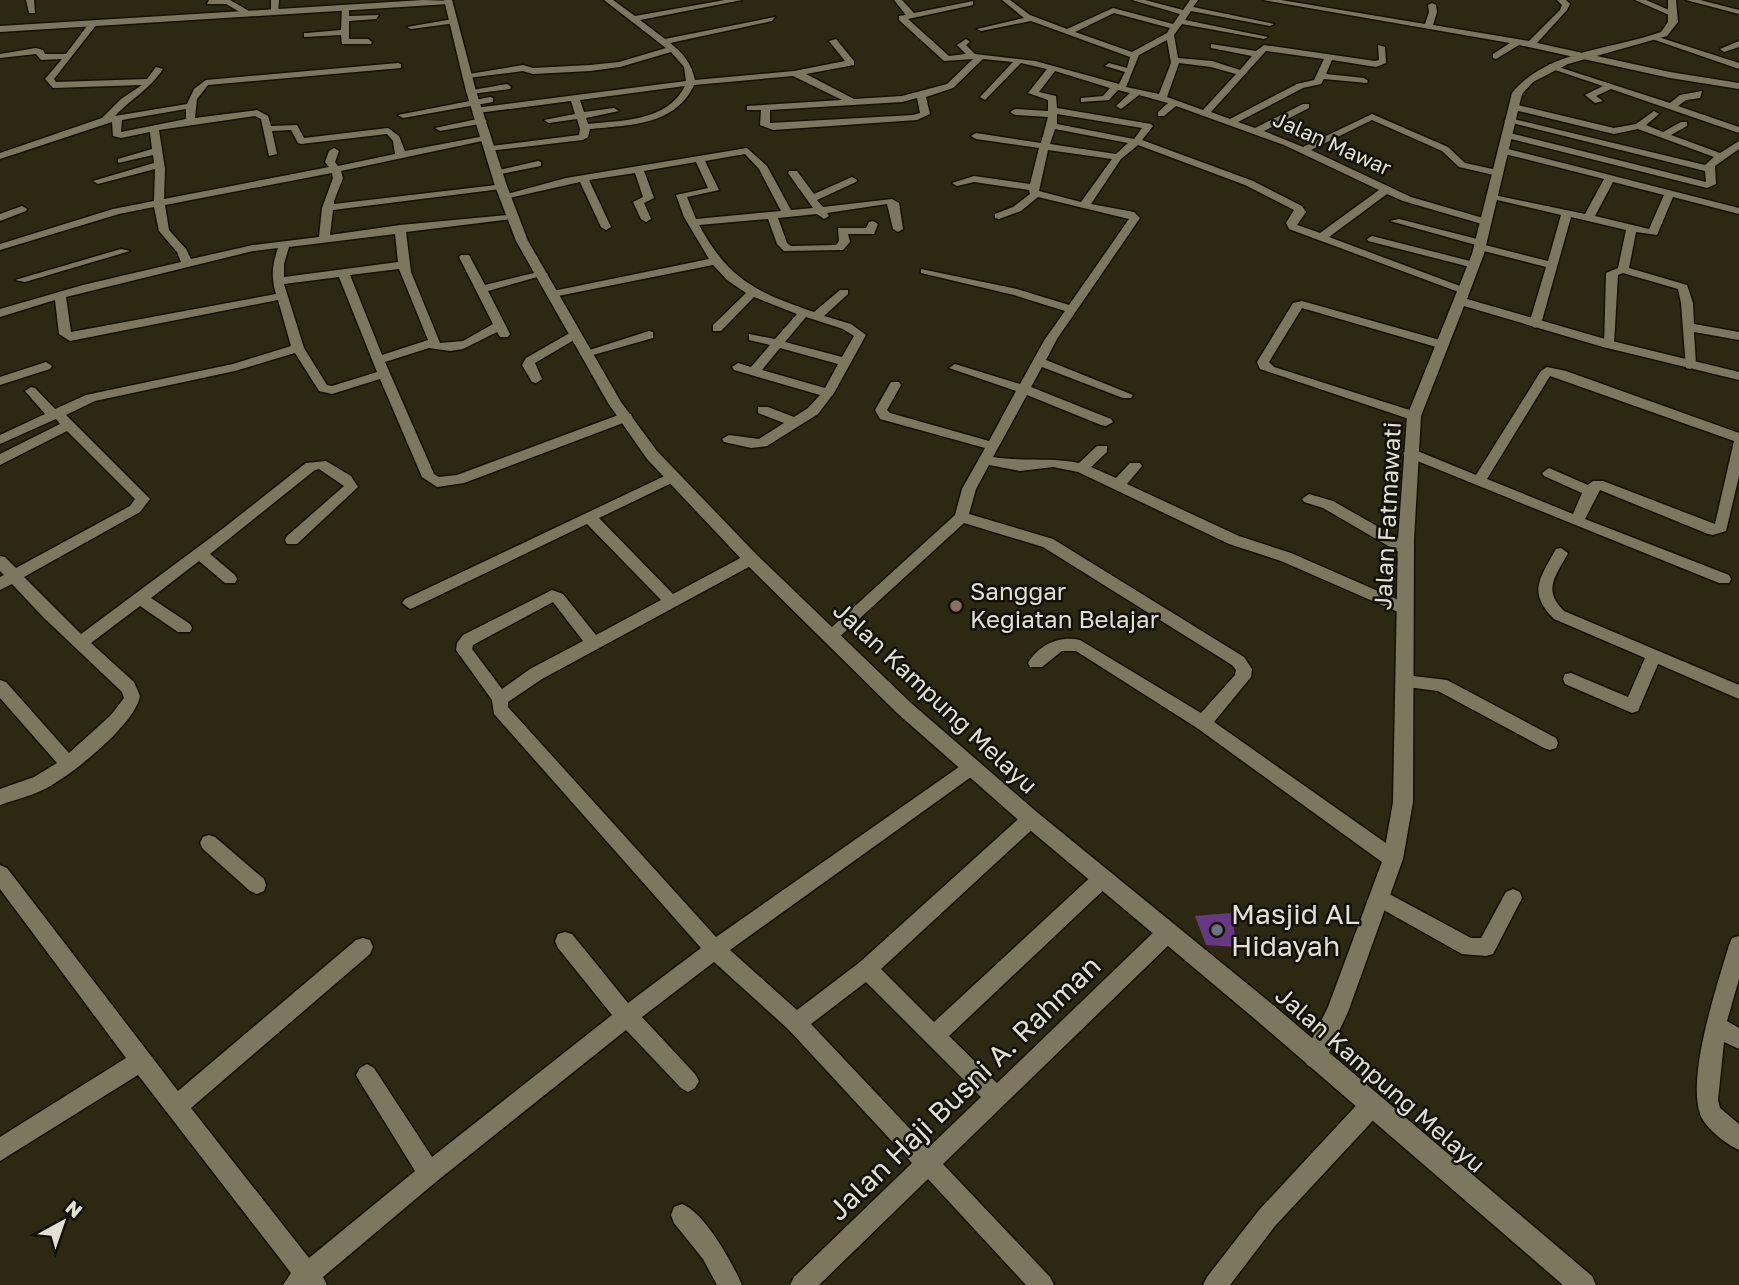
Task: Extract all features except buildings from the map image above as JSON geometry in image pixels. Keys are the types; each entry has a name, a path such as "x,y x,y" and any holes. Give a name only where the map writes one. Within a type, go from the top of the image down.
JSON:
{"street":[{"path":"30,0 32,11"},
{"path":"275,0 275,12"},
{"name":"Jalan Kampung Melayu","path":"449,0 483,126 522,241 586,353 652,455 751,559 904,708 1031,819 1583,1285"},
{"path":"0,30 456,0"},
{"path":"584,127 663,115 680,104 691,83 688,67 672,49 608,0"},
{"path":"634,19 737,0"},
{"path":"898,0 912,16"},
{"path":"931,0 940,10"},
{"path":"750,108 902,99 946,89 976,55 963,43 937,49 902,18 970,4 967,0"},
{"path":"1006,0 1021,15 1030,19 1134,56"},
{"path":"1136,0 1264,37"},
{"path":"1267,0 1315,5 1353,15 1517,42 1670,75 1739,86"},
{"path":"1351,0 1353,15"},
{"path":"1531,45 1541,30 1563,12 1566,4 1561,0"},
{"path":"1639,0 1672,6 1673,23 1669,30 1655,37"},
{"path":"1690,0 1739,12"},
{"path":"210,2 227,2 250,13"},
{"path":"1428,27 1433,12 1432,5"},
{"path":"345,8 346,43 368,42"},
{"path":"1068,32 1113,10 1184,13 1270,24"},
{"path":"1084,100 1106,98 1119,87 1130,71 1134,56 1184,13"},
{"path":"1162,98 1174,61 1184,13"},
{"path":"993,19 1021,15"},
{"path":"344,19 376,17"},
{"path":"664,42 772,19"},
{"path":"981,29 1030,19"},
{"path":"411,27 453,21"},
{"path":"93,24 49,79 53,85 150,82"},
{"path":"307,35 344,32"},
{"path":"1655,37 1739,66"},
{"name":"Jalan Fatmawati","path":"1315,1057 1337,1012 1392,859 1403,802 1405,609 1410,453 1414,416 1474,265 1508,128 1524,83 1532,76 1552,66 1655,37"},
{"path":"0,247 107,214 400,155 575,98 800,73 851,64 833,41"},
{"path":"1496,57 1517,42"},
{"path":"1724,49 1739,44"},
{"path":"1214,46 1257,54"},
{"path":"1205,113 1257,54 1266,48 1379,64 1383,61 1381,47"},
{"path":"483,126 523,68 533,71 577,66 590,68 620,64 672,49"},
{"name":"Jalan Mawar","path":"937,49 947,59 976,55 1018,61 1175,102 1304,150 1407,199 1486,222"},
{"path":"1,56 36,51 40,52 41,57 69,55"},
{"path":"1232,122 1300,86 1318,82 1329,57"},
{"path":"483,126 503,60"},
{"path":"985,97 1018,61"},
{"path":"1174,61 1212,64 1242,73"},
{"path":"191,121 190,106 199,88 211,81 398,66"},
{"path":"1109,66 1130,71"},
{"path":"1552,66 1739,130"},
{"path":"105,120 124,101 150,82 159,69"},
{"path":"999,216 1017,209 1035,191 1052,126 1053,98 1033,93 1052,69"},
{"path":"800,73 828,91 851,101"},
{"path":"1321,76 1364,81"},
{"path":"483,126 498,77"},
{"path":"1598,101 1590,95 1611,86"},
{"path":"1625,91 1635,86"},
{"path":"483,126 507,87"},
{"path":"327,208 483,126 538,92"},
{"path":"1121,106 1137,92"},
{"path":"1672,107 1682,97 1695,97 1699,93"},
{"path":"766,107 765,125 773,127 904,118 924,116 926,110 921,94"},
{"path":"403,115 579,138 584,136 584,127 575,98"},
{"path":"1161,114 1175,102"},
{"path":"0,156 105,120 190,106"},
{"path":"1257,131 1306,106"},
{"path":"549,120 614,111"},
{"path":"1014,112 1052,112 1146,124 1148,127 1136,142 1118,157 1084,206"},
{"path":"117,119 118,135 191,121 263,114 272,154"},
{"path":"1639,134 1654,114"},
{"path":"1304,150 1372,117 1445,149 1462,165 1498,173"},
{"path":"904,118 905,130"},
{"path":"1664,135 1684,124"},
{"path":"483,126 538,164"},
{"path":"483,126 583,178 742,151 750,153 763,168 786,214"},
{"path":"440,128 483,126 587,144"},
{"path":"1052,126 1136,142 1249,183 1296,206 1301,212 1291,226 1535,324 1739,376"},
{"path":"267,129 294,127 300,141 391,131 400,146 400,155"},
{"path":"154,128 159,165 159,203 164,231 187,262"},
{"path":"1508,128 1595,128 1614,131 1626,129 1639,134 1664,135 1719,156"},
{"path":"1508,128 1709,169"},
{"path":"1508,128 1548,162 1739,211"},
{"path":"1508,128 1707,185"},
{"path":"1639,134 1652,157"},
{"path":"976,136 1118,157"},
{"path":"1705,202 1707,185 1711,184 1709,169 1719,156 1739,144"},
{"path":"324,237 327,208 338,178 336,169 330,162 334,150"},
{"path":"121,161 157,151"},
{"path":"646,219 638,202 714,190 699,158"},
{"path":"1539,175 1548,162"},
{"path":"98,181 159,165"},
{"path":"638,169 694,222 717,261 734,281 860,335 828,393 813,411 756,444 729,439"},
{"path":"793,173 822,214"},
{"path":"583,178 606,227"},
{"path":"831,636 961,517 969,489 1039,362 1135,218 1130,214 1084,206 1035,191 974,179 957,183"},
{"path":"1589,217 1609,179"},
{"path":"811,198 828,193 852,180"},
{"path":"1321,238 1387,189"},
{"path":"1493,196 1656,232 1669,195"},
{"path":"694,222 772,214 822,214 891,201 894,203 898,229"},
{"path":"0,218 22,209"},
{"path":"1535,324 1567,212"},
{"path":"772,214 782,244 791,249 839,248 845,242 842,230 870,232 873,224"},
{"path":"0,313 87,287 187,262 285,243 513,216"},
{"path":"1395,222 1552,265"},
{"path":"400,228 404,265 435,342 433,345"},
{"path":"1623,270 1632,228"},
{"path":"1372,239 1474,265"},
{"path":"285,243 278,264 278,281 298,348 326,390 384,374"},
{"path":"21,280 125,251"},
{"path":"380,360 433,345 457,347 502,330 465,257"},
{"path":"553,294 717,261"},
{"path":"80,265 87,287"},
{"path":"278,281 404,265"},
{"path":"1608,344 1612,273 1623,270 1683,287 1687,303 1690,365"},
{"path":"925,271 1017,292 1073,310"},
{"path":"343,273 429,477 437,482 459,480 626,417"},
{"path":"482,289 542,274"},
{"path":"717,328 754,291"},
{"path":"754,371 777,344 810,315 844,292"},
{"path":"60,295 65,334 70,337 283,296"},
{"path":"1414,416 1270,370 1263,362 1297,305 1302,304 1443,345"},
{"path":"1688,327 1739,336"},
{"path":"536,379 528,365 530,361 575,334"},
{"path":"586,353 649,335"},
{"path":"753,337 845,362"},
{"path":"0,440 55,414 110,393 235,367 298,348"},
{"path":"1039,362 1127,395"},
{"path":"0,380 46,366"},
{"path":"738,367 828,393"},
{"path":"955,368 1024,389 1106,422"},
{"path":"1480,480 1547,371 1562,374 1739,438"},
{"path":"895,385 881,410 885,416 992,446"},
{"path":"7,580 135,509 143,499 31,391"},
{"path":"763,410 796,423"},
{"path":"4,460 69,425"},
{"path":"1577,521 1590,491 1594,486 1602,485 1704,527 1718,529 1723,520 1739,444"},
{"path":"1082,468 1102,449"},
{"path":"1410,453 1724,579"},
{"path":"985,460 1020,466 1053,462 1082,468 1234,540 1286,557 1405,609"},
{"path":"81,642 311,466 321,464 346,478 351,487 292,540"},
{"path":"1118,485 1135,466"},
{"path":"1549,473 1590,491"},
{"path":"410,603 673,477"},
{"path":"1309,499 1328,504 1407,550"},
{"path":"589,517 672,602"},
{"path":"961,517 1048,543 1238,661 1244,669 1243,677 1203,723"},
{"path":"199,552 230,579"},
{"path":"1561,553 1543,588 1543,596 1548,606 1570,620 1739,692"},
{"path":"500,699 536,674 751,559"},
{"path":"0,561 7,580 81,642 128,687 132,695 131,703 68,764 46,781 0,797"},
{"path":"594,644 558,598 552,596 481,632 465,643 464,650 500,699 500,709 715,950 796,1023 1042,1285"},
{"path":"139,598 184,628"},
{"path":"1036,663 1053,646 1080,646 1203,723 1392,859"},
{"path":"1571,679 1632,706 1654,655"},
{"path":"1405,681 1441,685 1550,743"},
{"path":"0,688 68,764"},
{"path":"0,874 306,1282 429,1173 628,1015 972,767"},
{"path":"796,1023 867,969 1031,819"},
{"path":"209,844 257,885"},
{"path":"934,1036 1102,878"},
{"path":"1380,898 1469,947 1486,947 1513,898"},
{"name":"Jalan Haji Busni A. Rahman","path":"802,1285 1167,933"},
{"path":"565,941 607,995 688,1082"},
{"path":"1739,945 1715,1026 1708,1107 1716,1120 1739,1139"},
{"path":"176,1106 363,947"},
{"path":"867,969 997,1098"},
{"path":"1715,1026 1739,1039"},
{"path":"0,1150 141,1061"},
{"path":"367,1075 429,1173"},
{"path":"1215,1285 1273,1211 1372,1105"},
{"path":"682,1215 712,1251 730,1285"}],"place":[{"name":"Sanggar Kegiatan Belajar","path":"956,606"},
{"name":"Masjid AL Hidayah","path":"1217,930"}]}
